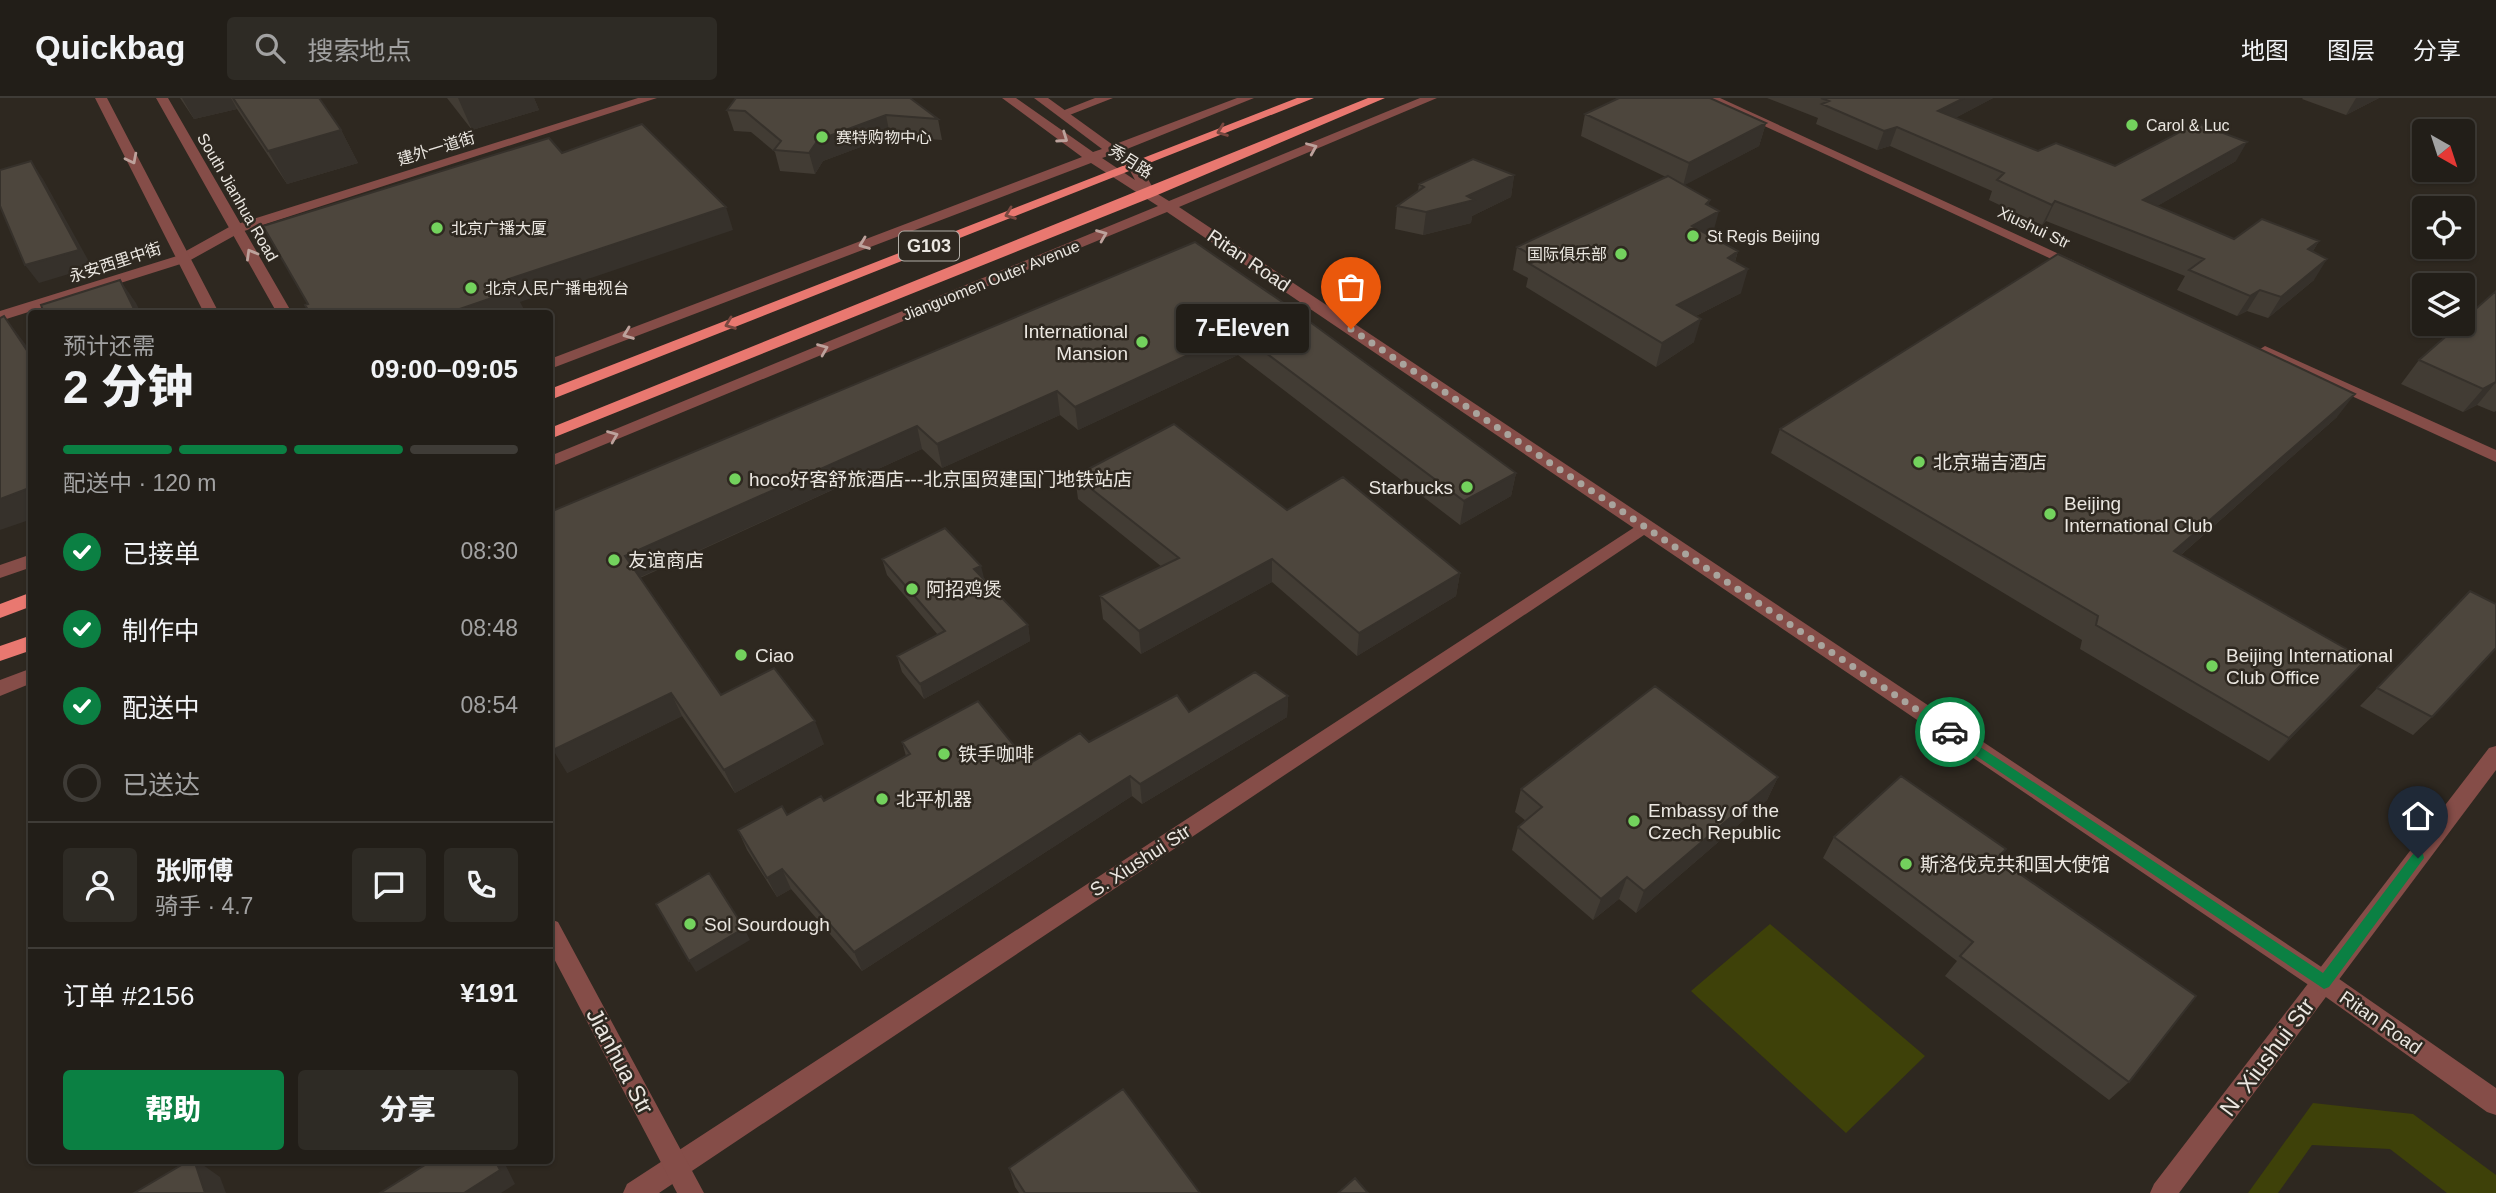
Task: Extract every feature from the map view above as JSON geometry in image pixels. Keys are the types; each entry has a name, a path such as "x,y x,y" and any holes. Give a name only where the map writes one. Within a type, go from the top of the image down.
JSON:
{"highway":[{"name":"G103","path":"553,394 1308,98"},
{"name":"Jianguomen Outer Avenue","path":"553,433 1380,98"},
{"path":"0,611 28,600"},
{"path":"0,654 28,644"}],"street":[{"path":"101,98 210,310"},
{"name":"South Jianhua Road","path":"162,98 283,310"},
{"name":"秀月路","path":"1008,98 1114,173 1150,193"},
{"name":"秀月路","path":"1040,98 1133,165 1150,193"},
{"path":"1063,113 1107,98"},
{"path":"553,363 1248,98"},
{"name":"Jianguomen Outer Avenue","path":"553,460 1431,98"},
{"name":"Xiushui Str","path":"1710,98 2090,272"},
{"name":"建外一道街","path":"236,229 647,99"},
{"name":"Ritan Road","path":"1150,193 2324,982 2496,1103"},
{"name":"永安西里中街","path":"0,316 182,259 236,229"},
{"path":"2255,347 2496,457"},
{"name":"S. Xiushui Str","path":"636,1193 1644,527"},
{"path":"0,572 28,562"},
{"path":"0,688 28,677"},
{"name":"N. Xiushui Str","path":"2163,1193 2496,754"},
{"name":"Jianhua Str","path":"553,935 691,1193"}],"shaded area":[{"path":"1770,924 1925,1056 1846,1133 1691,991"},
{"path":"2313,1103 2413,1114 2496,1175 2496,1193 2447,1193 2390,1149 2312,1145 2278,1193 2248,1193"}],"building":[{"path":"233,98 319,98 341,130 268,151"},
{"path":"736,98 910,98 938,119 886,115 818,140 809,153 774,150 781,141 745,111 727,110"},
{"path":"1619,98 1710,98 1766,123 1689,163 1585,114"},
{"path":"1821,98 1964,98 1938,111 2038,151 2056,143 2115,166 2197,123 2247,142 2143,200 2234,239 2262,219 2319,241 2308,249 2327,259 2281,297 2260,290 2250,296 2189,270 2204,259 2055,201 2052,205 1997,180 2004,173 1897,127 1884,131 1822,104 1829,101"},
{"path":"642,124 726,207 509,279 515,290 457,310 308,310 305,305 308,304 263,226 549,138 562,153"},
{"path":"1473,159 1514,175 1467,196 1474,200 1426,212 1397,206 1424,187 1419,184"},
{"path":"31,161 79,250 25,265 0,206 0,170"},
{"path":"1668,176 1710,200 1706,204 1719,211 1692,226 1738,251 1728,258 1748,269 1677,305 1701,319 1662,343 1530,264 1539,259 1517,247"},
{"path":"1195,242 1291,308 1516,473 1464,501 1238,332 1075,407 1057,391 937,444 917,426 625,556 721,695 774,668 815,721 724,770 671,693 553,750 553,511"},
{"name":"Beijing International Club","path":"2058,254 2355,394 2174,551 2366,660 2289,738 2096,625 2098,616 1780,429"},
{"path":"120,280 135,310 43,310 41,305"},
{"path":"2496,291 2496,382 2483,389 2419,360 2446,336 2475,336 2475,310"},
{"path":"4,316 28,352 28,488 0,499 0,318"},
{"path":"1174,424 1287,510 1343,477 1460,573 1359,633 1272,559 1139,631 1100,596 1179,558 1075,476"},
{"path":"945,528 981,566 974,569 1028,625 920,684 897,656 945,631 882,559"},
{"path":"2470,591 2496,604 2496,648 2432,717 2377,688"},
{"path":"1255,672 1288,696 1140,784 1130,776 854,952 782,869 767,878 738,830 782,806 787,815 821,796 824,801 910,754 902,742 978,701 1029,764 1080,733 1089,742 1177,695 1189,712"},
{"name":"Embassy of the Czech Republic","path":"1655,686 1778,777 1644,891 1627,877 1601,899 1518,827 1542,807 1521,789"},
{"path":"1901,776 2006,849 1997,858 2196,996 2129,1082 1960,956 1973,942 1834,837"},
{"path":"709,873 744,928 689,961 656,904"},
{"path":"1123,1089 1200,1193 1025,1193 1009,1168"},
{"path":"183,1164 195,1164 205,1193 134,1193"},
{"path":"427,1164 497,1164 500,1170 464,1193 380,1193"},
{"path":"1355,1178 1368,1193 1338,1193"}],"way so far":[{"path":"1351,329 1950,732"}],"place":[{"name":"Carol & Luc","path":"2132,125"},
{"name":"赛特购物中心","path":"822,137"},
{"name":"北京广播大厦","path":"437,228"},
{"name":"St Regis Beijing","path":"1693,236"},
{"name":"国际俱乐部","path":"1621,254"},
{"name":"北京人民广播电视台","path":"471,288"},
{"name":"7-Eleven","path":"1351,329"},
{"name":"International Mansion","path":"1142,342"},
{"name":"北京瑞吉酒店","path":"1919,462"},
{"name":"hoco好客舒旅酒店---北京国贸建国门地铁站店","path":"735,479"},
{"name":"Starbucks","path":"1467,487"},
{"name":"Beijing International Club","path":"2050,514"},
{"name":"友谊商店","path":"614,560"},
{"name":"阿招鸡煲","path":"912,589"},
{"name":"Ciao","path":"741,655"},
{"name":"Beijing International Club Office","path":"2212,666"},
{"name":"铁手咖啡","path":"944,754"},
{"name":"北平机器","path":"882,799"},
{"name":"Embassy of the Czech Republic","path":"1634,821"},
{"name":"斯洛伐克共和国大使馆","path":"1906,864"},
{"name":"Sol Sourdough","path":"690,924"}],"route":[{"path":"1950,732 2324,982 2418,858"}]}
